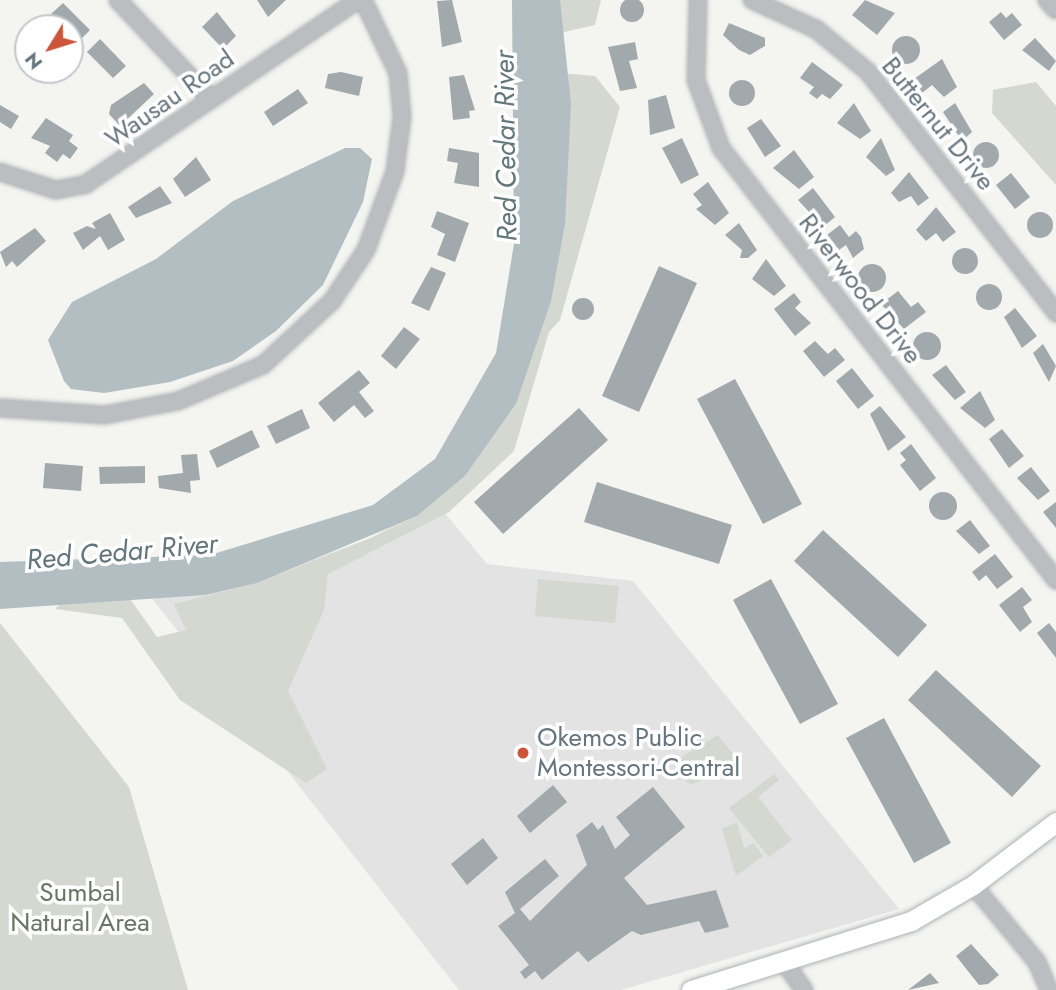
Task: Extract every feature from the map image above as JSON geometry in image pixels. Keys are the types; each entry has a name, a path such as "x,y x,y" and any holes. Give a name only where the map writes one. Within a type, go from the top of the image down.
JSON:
{"main road":[{"path":"691,990 786,965 894,929 973,885 1056,822"}],"street":[{"path":"118,0 211,99"},
{"path":"0,408 105,415 178,401 263,365 332,301 366,250 395,171 402,117 398,73 360,0"},
{"name":"Wausau Road","path":"3,179 56,190 86,184 360,0"},
{"name":"Riverwood Drive","path":"698,0 696,80 721,148 1056,580"},
{"name":"Butternut Drive","path":"752,0 816,29 868,72 1056,313"},
{"path":"1047,0 1056,10"},
{"path":"973,885 1037,962 1049,990"},
{"path":"786,965 804,990"}],"shaded area":[{"path":"512,0 560,0 571,104 565,224 551,301 516,404 465,476 417,516 257,583 205,595 0,609 0,562 210,555 373,505 435,459 496,353 514,244"},
{"path":"345,148 360,148 372,159 363,202 323,285 276,331 233,361 170,382 104,393 71,389 64,381 48,340 72,302 156,259 233,201"},
{"name":"Okemos Public Montessori-Central","path":"435,501 487,564 633,581 899,909 621,990 459,990 151,597 205,595 317,558 371,538"}],"green space":[{"path":"559,0 601,0 595,25 560,33"},
{"path":"560,73 595,76 620,107 560,320 549,332 514,451 449,512 328,574 324,610 288,691 327,769 306,783 180,700 122,618 55,609 62,602 130,599 157,637 186,630 174,604 257,583 371,538 417,516 465,476 516,404"},
{"path":"1036,82 1056,106 1056,185 992,113 993,90"},
{"path":"538,579 619,586 615,623 535,616"},
{"name":"Sumbal Natural Area","path":"0,623 129,787 188,990 0,990"},
{"path":"718,735 741,764 724,776 711,761 703,767 704,778 692,785 683,779 678,759"},
{"path":"774,774 779,780 758,797 792,840 769,857 729,808"},
{"path":"737,822 744,848 754,843 763,856 736,876 722,829"}],"building":[{"path":"632,-2 640,2 644,10 640,18 632,22 624,18 620,10 624,2"},
{"path":"257,0 286,0 268,17"},
{"path":"452,0 462,42 442,47 437,1"},
{"path":"865,0 895,13 877,35 852,15"},
{"path":"63,3 74,14 51,14"},
{"path":"217,12 236,36 223,49 202,27"},
{"path":"1001,12 1006,18 1012,13 1022,25 1004,40 989,22"},
{"path":"729,23 765,38 765,46 750,55 739,50 723,35"},
{"path":"84,24 90,30 84,36"},
{"path":"906,36 916,40 920,50 916,60 906,64 896,60 892,50 896,40"},
{"path":"1035,38 1056,61 1049,71 1022,50"},
{"path":"100,39 126,66 113,78 87,52"},
{"path":"635,42 638,59 629,61 637,88 620,91 608,47"},
{"path":"942,59 957,87 944,97 932,85 922,93 914,79"},
{"path":"812,62 843,85 830,99 822,94 817,99 809,93 814,87 800,78"},
{"path":"341,72 363,77 359,96 325,88 328,74"},
{"path":"464,75 475,110 469,111 470,118 453,120 449,77"},
{"path":"742,80 751,84 755,93 751,102 742,106 733,102 729,93 733,84"},
{"path":"144,83 154,94 120,126 109,114 111,105"},
{"path":"298,89 308,103 273,126 264,112"},
{"path":"666,95 675,128 650,135 648,100"},
{"path":"854,103 871,131 860,139 837,123"},
{"path":"955,103 972,132 962,141 943,112"},
{"path":"0,105 19,116 11,129 0,122"},
{"path":"46,118 73,135 69,141 78,148 70,159 63,154 57,162 45,153 50,146 31,138"},
{"path":"761,119 781,146 765,157 747,128"},
{"path":"682,138 699,175 681,184 662,148"},
{"path":"881,138 895,170 886,176 866,157"},
{"path":"986,142 995,146 999,155 995,164 986,168 977,164 973,155 977,146"},
{"path":"449,148 479,153 479,187 454,183 458,163 447,161"},
{"path":"794,150 814,177 799,189 773,168"},
{"path":"196,157 211,180 185,197 173,179"},
{"path":"909,172 929,198 918,206 911,196 899,202 891,193"},
{"path":"1011,173 1030,197 1015,209 996,185"},
{"path":"708,182 729,213 715,225 696,209 702,205 693,194"},
{"path":"160,186 172,203 136,218 128,207"},
{"path":"813,188 835,217 823,227 798,200"},
{"path":"936,207 956,232 943,242 936,233 926,241 916,230"},
{"path":"437,211 469,223 455,262 437,255 445,234 431,227"},
{"path":"1040,212 1049,216 1053,225 1049,234 1040,238 1031,234 1027,225 1031,216"},
{"path":"110,213 125,240 108,250 100,236 83,250 73,233 87,226 96,229 92,223"},
{"path":"739,223 757,250 748,258 740,258 742,250 725,235"},
{"path":"840,225 849,237 856,231 861,237 864,249 853,258 846,245 839,250 827,235"},
{"path":"35,228 46,241 17,267 12,261 6,267 0,252"},
{"path":"965,248 974,252 978,261 974,270 965,274 956,270 952,261 956,252"},
{"path":"766,259 786,286 774,296 752,279"},
{"path":"872,264 882,268 886,278 882,288 872,292 862,288 858,278 862,268"},
{"path":"659,266 697,283 639,412 602,396"},
{"path":"431,267 446,273 429,311 411,303"},
{"path":"989,284 998,288 1002,297 998,306 989,310 980,306 976,297 980,288"},
{"path":"898,291 911,307 918,302 926,312 904,329 881,304"},
{"path":"794,293 801,302 795,308 811,323 795,336 774,309"},
{"path":"583,298 591,301 594,309 591,317 583,320 575,317 572,309 575,301"},
{"path":"1015,308 1037,336 1022,348 1004,317"},
{"path":"404,327 420,339 396,369 381,356"},
{"path":"927,332 937,336 941,346 937,356 927,360 917,356 913,346 917,336"},
{"path":"815,341 828,354 835,348 845,360 824,377 803,351"},
{"path":"1043,344 1056,366 1049,382 1033,353"},
{"path":"946,365 966,392 955,400 932,375"},
{"path":"852,368 874,396 858,409 836,381"},
{"path":"359,370 370,383 359,392 374,411 365,418 354,405 334,422 318,403"},
{"path":"735,379 802,504 763,524 697,399"},
{"path":"980,391 995,420 985,428 960,408"},
{"path":"880,406 906,437 888,451 870,414"},
{"path":"579,408 608,440 503,534 474,502"},
{"path":"302,409 310,428 276,444 267,426"},
{"path":"1002,429 1024,456 1009,468 989,439"},
{"path":"252,430 260,447 217,468 209,451"},
{"path":"911,444 936,478 920,491 900,465 906,460 900,453"},
{"path":"197,454 200,480 190,481 191,493 159,488 158,476 183,473 181,455"},
{"path":"45,463 83,466 81,491 43,488"},
{"path":"145,466 145,483 100,484 99,467"},
{"path":"1031,467 1050,491 1038,500 1017,478"},
{"path":"597,482 732,525 719,564 584,522"},
{"path":"943,492 953,496 957,506 953,516 943,520 933,516 929,506 933,496"},
{"path":"1056,502 1056,528 1043,512"},
{"path":"970,520 990,546 979,554 956,531"},
{"path":"823,530 927,625 898,657 794,561"},
{"path":"995,554 1013,577 997,589 986,575 979,581 972,572"},
{"path":"771,579 838,704 800,724 733,600"},
{"path":"1022,587 1032,600 1023,607 1032,622 1020,632 999,605"},
{"path":"1049,623 1056,632 1056,658 1037,633"},
{"path":"936,670 1041,766 1012,797 908,700"},
{"path":"884,718 951,843 914,863 846,738"},
{"path":"553,785 567,802 530,833 517,816"},
{"path":"653,787 685,827 624,878 647,905 716,890 729,927 705,933 699,921 641,935 632,931 588,962 578,951 542,980 535,971 525,979 520,972 529,965 498,926 515,913 505,892 545,859 559,876 520,909 530,921 587,865 576,835 592,822 598,830 603,825 615,849 630,835 616,817"},
{"path":"483,838 498,858 467,885 451,864"},
{"path":"971,944 999,975 988,984 979,985 956,956"},
{"path":"930,973 939,983 908,990"}],"place":[{"name":"Okemos Public Montessori-Central","path":"523,753"}],"water label":[{"name":"Red Cedar River","path":"506,146"},
{"name":"Red Cedar River","path":"122,552"}]}
